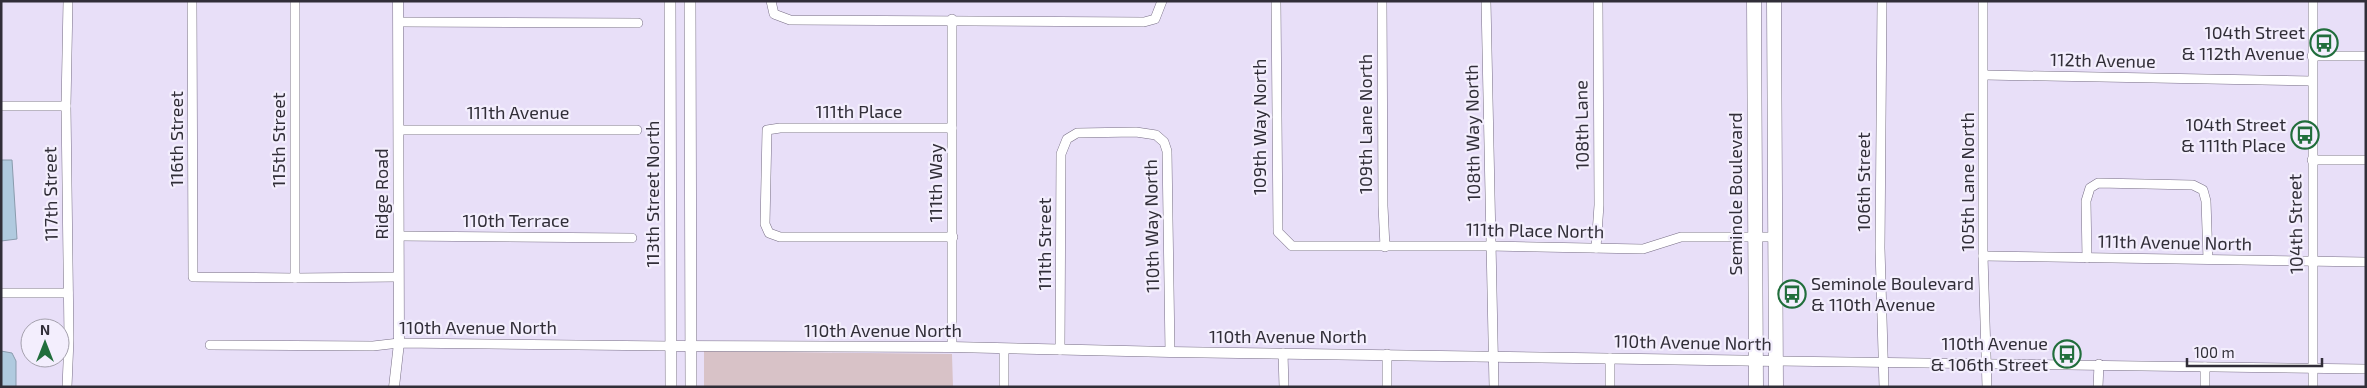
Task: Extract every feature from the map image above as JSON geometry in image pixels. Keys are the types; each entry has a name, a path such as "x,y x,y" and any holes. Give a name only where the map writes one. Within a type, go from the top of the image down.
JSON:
{"main road":[{"name":"113th Street North","path":"670,1 672,387"},
{"path":"690,1 691,387"},
{"name":"Seminole Boulevard","path":"1754,1 1756,387"},
{"path":"1774,1 1776,387"}],"street":[{"name":"117th Street","path":"67,387 66,106 68,1"},
{"name":"116th Street","path":"192,1 194,277 295,278"},
{"name":"115th Street","path":"295,1 295,278"},
{"name":"Ridge Road","path":"394,387 399,343 398,1"},
{"path":"771,1 774,14 790,20 1144,22 1155,19 1162,1"},
{"name":"109th Way North","path":"1276,1 1278,232 1292,246"},
{"name":"109th Lane North","path":"1382,1 1385,247"},
{"name":"108th Way North","path":"1486,1 1494,387"},
{"name":"108th Lane","path":"1596,248 1599,205 1598,1"},
{"name":"106th Street","path":"1882,1 1880,248 1884,387"},
{"name":"105th Lane North","path":"1983,1 1985,75 1983,256 1987,387"},
{"name":"104th Street","path":"2313,1 2313,387"},
{"name":"111th Way","path":"952,20 952,347"},
{"path":"399,22 638,23"},
{"path":"2312,56 2366,56"},
{"name":"112th Avenue","path":"1985,75 2312,81"},
{"path":"1,106 66,106"},
{"name":"111th Place","path":"952,128 780,128 766,130 765,224 769,233 780,237 953,237"},
{"name":"111th Avenue","path":"399,130 637,130"},
{"name":"110th Way North","path":"1067,139 1077,133 1136,132 1156,135 1164,142 1167,151 1170,352"},
{"name":"111th Street","path":"1060,350 1061,154 1067,139"},
{"path":"2312,160 2366,160"},
{"path":"2087,258 2086,201 2090,188 2098,183 2193,185 2203,190 2206,201 2208,259"},
{"name":"110th Terrace","path":"399,236 632,238"},
{"name":"111th Place North","path":"1292,246 1490,246 1643,249 1681,237 1775,237"},
{"name":"111th Avenue North","path":"1983,256 2366,262"},
{"path":"295,278 398,276"},
{"path":"1,293 68,293"},
{"name":"110th Avenue North","path":"210,346 373,346 399,343 952,347 1170,352 1493,355 1775,361 1986,362 2366,369"},
{"path":"1004,349 1004,387"},
{"path":"1283,353 1284,387"},
{"path":"1386,354 1387,387"},
{"path":"1610,358 1610,387"},
{"path":"2098,387 2099,364"},
{"path":"2205,367 2205,387"}],"shaded area":[{"path":"704,351 952,354 953,387 704,387"}],"water":[{"path":"1,160 12,160 17,239 1,241"},
{"path":"1,351 12,353 16,361 16,387 1,387"}],"place":[{"name":"104th Street & 112th Avenue","path":"2324,43"},
{"name":"104th Street & 111th Place","path":"2305,135"},
{"name":"Seminole Boulevard & 110th Avenue","path":"1792,294"},
{"name":"110th Avenue & 106th Street","path":"2067,354"}]}
